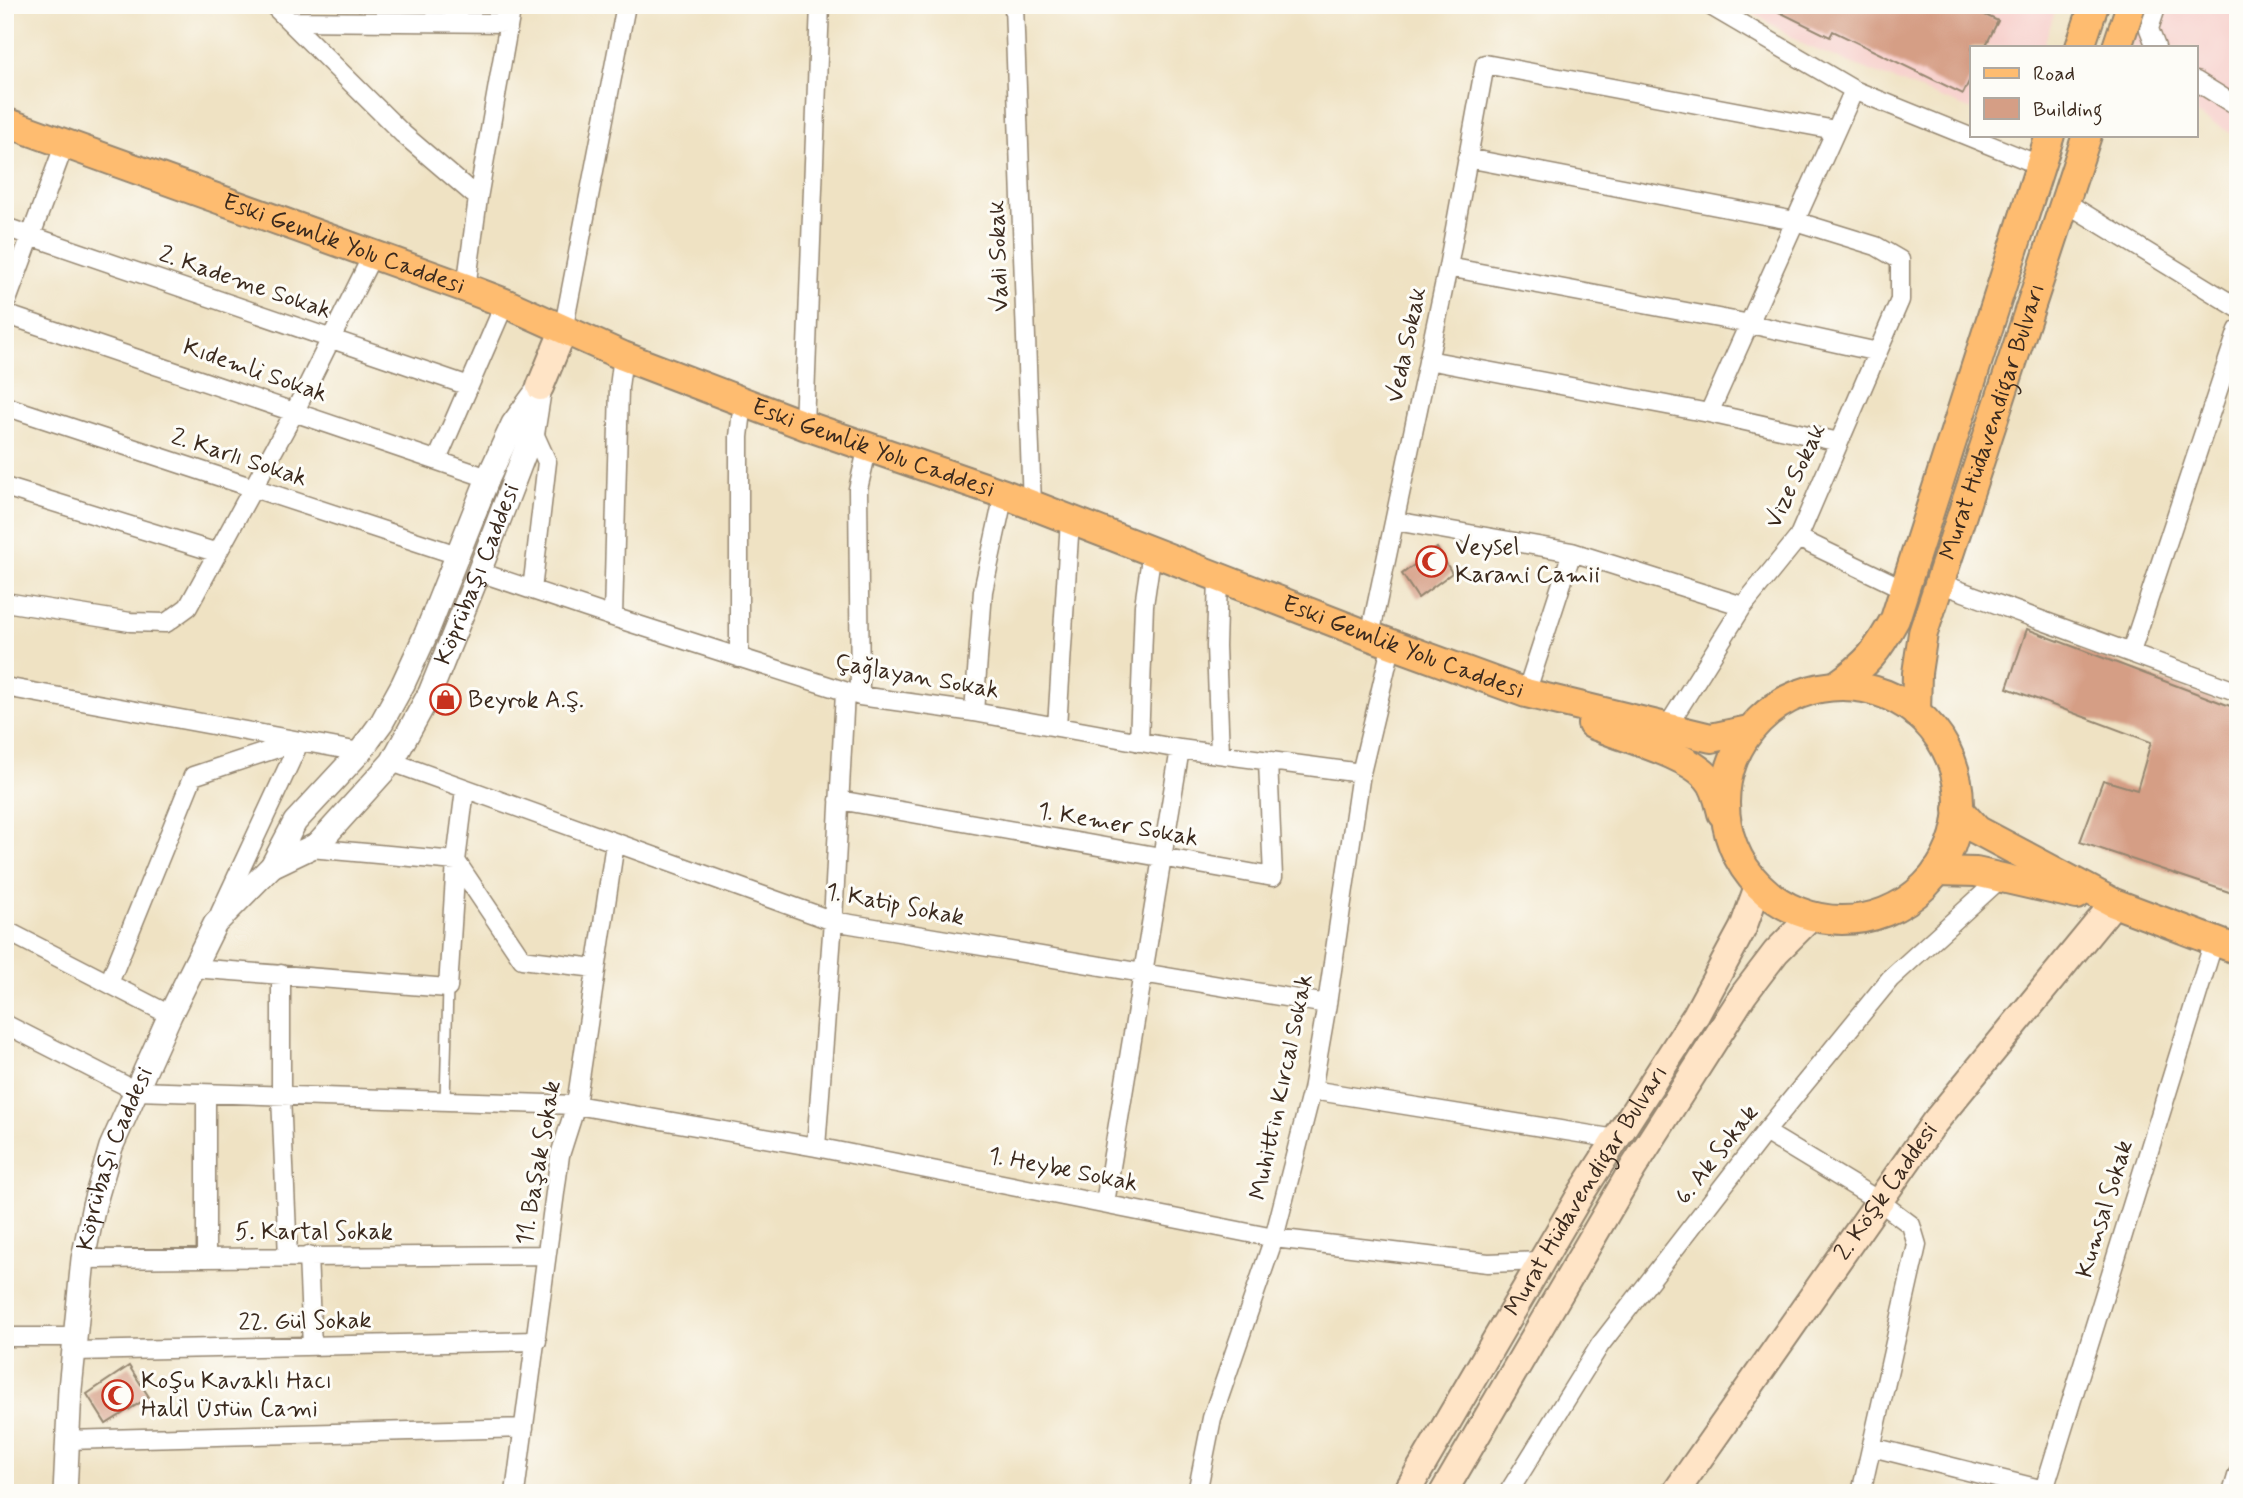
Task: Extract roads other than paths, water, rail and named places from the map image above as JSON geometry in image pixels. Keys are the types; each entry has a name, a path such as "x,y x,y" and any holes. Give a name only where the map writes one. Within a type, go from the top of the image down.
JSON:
{"main road":[{"path":"2080,46 2094,5"},
{"path":"2117,46 2131,5"},
{"name":"Eski Gemlik Yolu Caddesi","path":"5,122 466,288 623,356 743,402 1004,494 1526,693 1712,738 1749,730"},
{"name":"Murat Hüdavendigar Bulvarı","path":"1837,685 1864,666 1895,619 2050,136"},
{"name":"Murat Hüdavendigar Bulvarı","path":"1916,713 1917,673 1923,633 2087,136"},
{"name":"Köprübaşı Caddesi","path":"540,387 563,331"},
{"path":"1526,693 1683,761 1707,777 1716,790 1727,826 1738,858 1758,886 1787,907 1821,919 1857,920 1892,910 1922,890 1944,861 1957,827 1959,790 1949,755 1930,725 1902,702 1871,689 1837,685 1804,691 1774,707 1749,730 1733,760 1727,781 1727,826"},
{"path":"1958,809 1977,830 2114,903"},
{"path":"1937,871 1963,871 2002,877 2114,903 2226,945"},
{"name":"Murat Hüdavendigar Bulvarı","path":"1406,1493 1542,1261 1696,1014 1743,929 1758,886"},
{"name":"2. Köşk Caddesi","path":"1675,1493 1934,1123 2114,903"},
{"name":"Murat Hüdavendigar Bulvarı","path":"1443,1493 1633,1168 1744,994 1776,952 1812,916"}],"street":[{"path":"273,5 403,134 478,198"},
{"path":"563,331 626,5"},
{"path":"804,425 820,5"},
{"name":"Vadi Sokak","path":"1014,5 1032,505"},
{"path":"1709,5 1854,90 2039,165"},
{"path":"2156,46 2149,29 2157,5"},
{"path":"289,21 511,14 478,198 466,288"},
{"name":"Veda Sokak","path":"1381,639 1395,521 1448,267 1485,64 1835,130"},
{"path":"2198,82 2238,107"},
{"path":"1709,413 1854,90"},
{"path":"5,306 65,144"},
{"path":"1467,158 1795,221"},
{"path":"2065,202 2238,308"},
{"name":"Vize Sokak","path":"1667,727 1743,607 1798,538 1900,300 1900,260 1876,246 1795,221"},
{"name":"2. Kademe Sokak","path":"5,228 469,386"},
{"path":"5,602 130,622 166,623 188,607 295,411 373,254"},
{"path":"1448,267 1750,324 1878,352"},
{"path":"437,460 505,303"},
{"name":"Kıdemli Sokak","path":"5,314 488,478"},
{"path":"2131,652 2238,330"},
{"path":"613,617 619,387 623,356"},
{"path":"1429,360 1709,413 1839,442"},
{"name":"Köprübaşı Caddesi","path":"272,866 318,844 392,762 430,693 479,572 523,427 540,387"},
{"path":"739,658 739,437 743,402"},
{"name":"2. Karlı Sokak","path":"5,406 457,555"},
{"path":"523,427 547,461 531,590"},
{"name":"Köprübaşı Caddesi","path":"65,1493 83,1259 94,1205 111,1147 215,924 272,866 295,822 360,752 382,722 426,634 488,478 523,427"},
{"path":"816,1147 839,800 853,694 858,489 868,446"},
{"path":"5,487 218,552"},
{"path":"974,712 983,591 1004,494"},
{"path":"1057,727 1070,520"},
{"path":"1395,521 1572,552 1743,607"},
{"path":"1798,538 1904,589"},
{"path":"1139,742 1144,605 1152,551"},
{"path":"1526,693 1572,552"},
{"name":"Çağlayan Sokak","path":"479,572 853,694 974,712 1180,749 1361,773"},
{"path":"1218,577 1216,646 1220,754"},
{"path":"1939,583 2238,692"},
{"name":"Muhittin Kırcal Sokak","path":"1197,1493 1212,1418 1274,1238 1312,1090 1381,639"},
{"path":"5,687 360,752"},
{"path":"215,924 300,741"},
{"path":"109,983 193,776 300,741"},
{"path":"1105,1203 1180,749"},
{"name":"1. Kemer Sokak","path":"839,800 1273,877 1268,761"},
{"name":"1. Katip Sokak","path":"392,762 833,921 1327,1004"},
{"path":"193,968 448,988 456,861 465,789"},
{"name":"11. Başak Sokak","path":"516,1493 560,1155 576,1105 615,842"},
{"path":"310,848 456,861"},
{"path":"456,861 522,959 595,968"},
{"name":"6. Ak Sokak","path":"1508,1493 1600,1345 1765,1132 1890,979 2002,877"},
{"path":"5,930 170,1016"},
{"name":"Kumsal Sokak","path":"2043,1491 2226,945"},
{"path":"281,974 281,1096 288,1257"},
{"path":"5,1024 136,1091"},
{"path":"1312,1090 1616,1139"},
{"name":"1. Heybe Sokak","path":"136,1091 576,1105 816,1147 1274,1238 1488,1263 1542,1261"},
{"path":"206,1094 206,1258"},
{"path":"1765,1132 1879,1201 1911,1225 1917,1245 1861,1493"},
{"name":"5. Kartal Sokak","path":"83,1259 546,1255"},
{"path":"308,1256 312,1346"},
{"name":"22. Gül Sokak","path":"5,1337 75,1344 312,1346 537,1341"},
{"path":"67,1440 524,1428"},
{"path":"1872,1447 2043,1491"},
{"path":"2232,1493 2238,1473"}],"lane":[{"path":"445,1101 448,988"}],"place":[{"name":"Veysel Karani Camii","path":"1432,561"},
{"name":"Beyrok A.Ş.","path":"445,700"},
{"name":"Koşu Kavaklı Hacı Halil Üstün Cami","path":"118,1395"}]}
